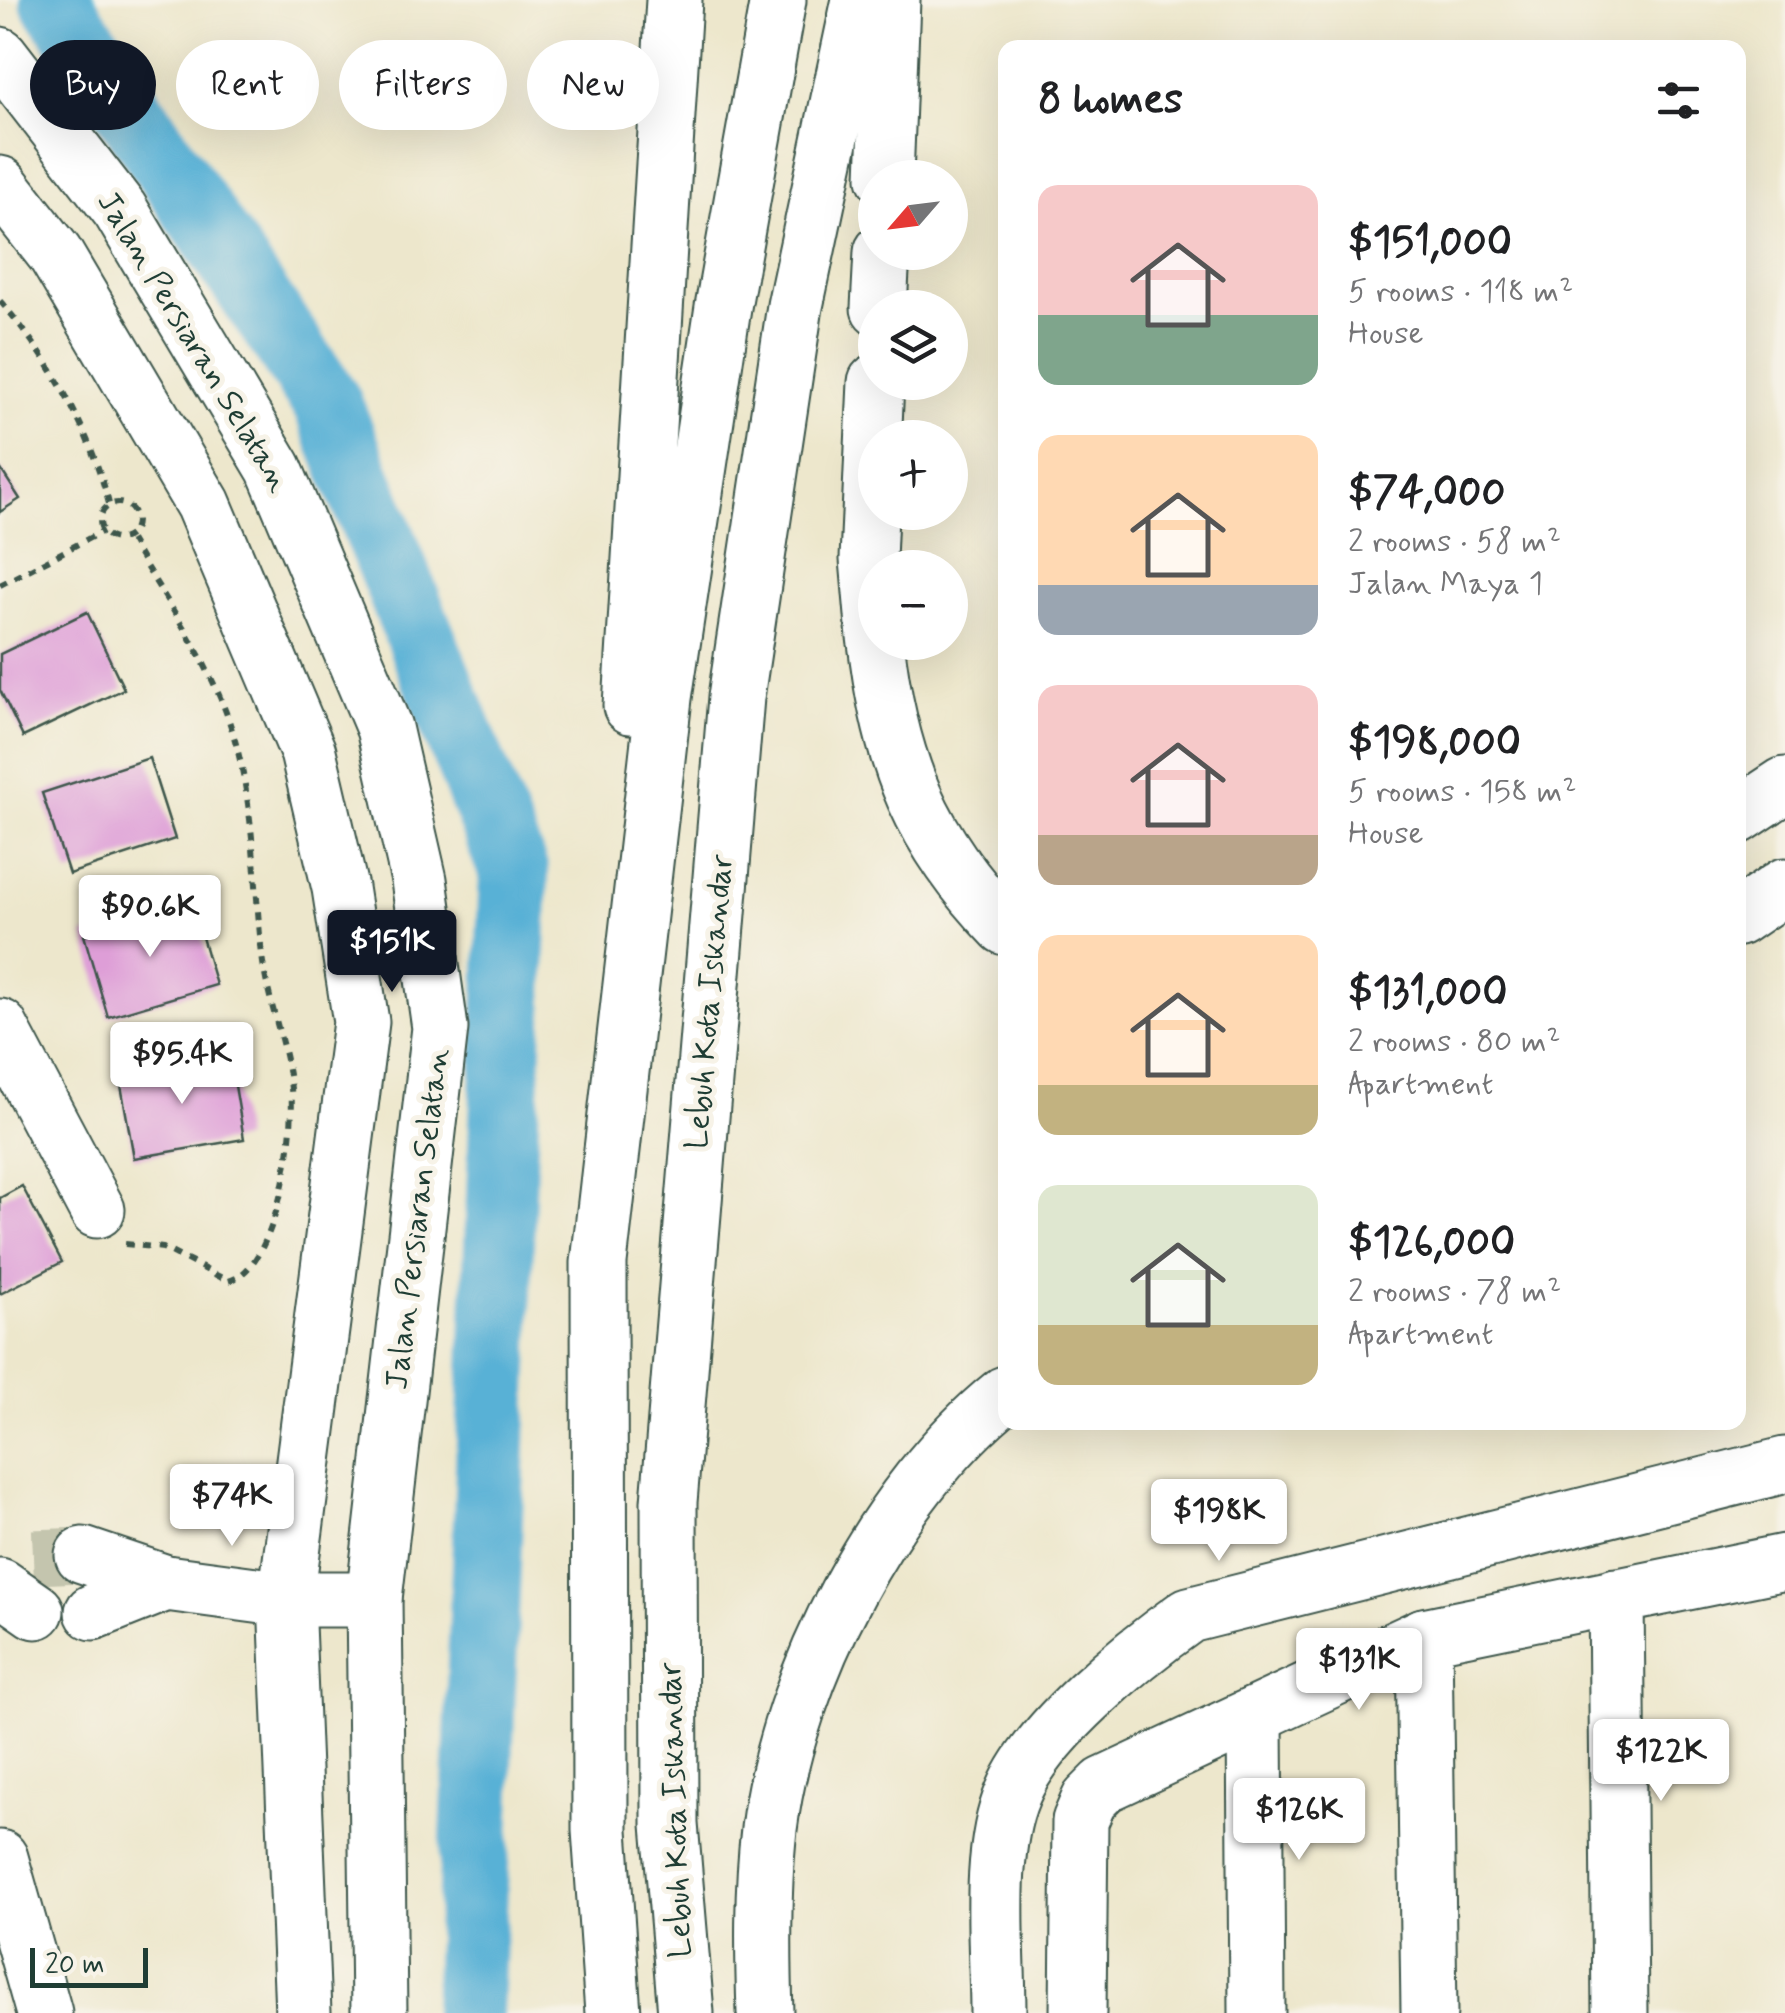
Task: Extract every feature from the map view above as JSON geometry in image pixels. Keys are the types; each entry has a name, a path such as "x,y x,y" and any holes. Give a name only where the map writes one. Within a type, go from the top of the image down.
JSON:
{"main road":[{"path":"613,2013 600,1830 599,1263 674,0"},
{"path":"599,1263 664,698 723,307 778,0"},
{"name":"Lebuh Kota Iskandar","path":"686,2013 670,1824 669,1502 736,697 795,306 860,0"},
{"path":"886,160 892,0"},
{"name":"Jalan Persiaran Selatan","path":"0,56 120,210 274,468 384,728 419,880 440,1028 374,1599 379,2013"},
{"path":"0,184 55,254 203,504 308,752 340,888 361,1022 286,1600 303,2013"},
{"path":"868,550 875,400"},
{"path":"877,660 884,714 902,776 928,829 966,887 998,920"},
{"path":"1746,811 1785,785"},
{"path":"1746,913 1785,886"},
{"path":"1746,933 1785,910"},
{"path":"0,1028 96,1210"},
{"path":"765,2013 769,1828 800,1697 851,1586 909,1498 980,1414 998,1400"},
{"path":"998,2013 999,1849 1012,1794 1037,1749 1151,1642 1189,1615 1785,1465"},
{"path":"1078,2013 1080,1820 1089,1800 1104,1785 1424,1636 1785,1562"},
{"path":"30,1578 166,1583 286,1600 374,1599"},
{"path":"93,1612 166,1583"},
{"path":"1616,1596 1620,2013"},
{"path":"1424,1636 1429,2013"},
{"path":"1255,1714 1258,2013"},
{"path":"0,1858 44,2013"}],"path":[{"path":"0,300 20,323 74,413 110,504"},
{"path":"110,504 128,506 134,514 134,530 128,536 110,537 103,531 102,512 110,504"},
{"path":"0,585 103,531"},
{"path":"96,1210 120,1243 163,1248 228,1281 238,1279 258,1253 275,1216 292,1122 291,1088 262,958 255,836 238,754 216,690 128,536"}],"building":[{"path":"0,468 20,499 0,512"},
{"path":"87,612 124,689 23,737 0,690 0,654"},
{"path":"149,758 175,839 69,874 42,793"},
{"path":"192,903 216,985 108,1017 84,935"},
{"path":"230,1056 244,1139 134,1158 119,1074"},
{"path":"22,1186 62,1262 0,1294 0,1198"}],"waterway":[{"path":"55,0 327,403 514,872 468,2013"}],"tunnel":[{"path":"33,1557 83,1555"}]}
